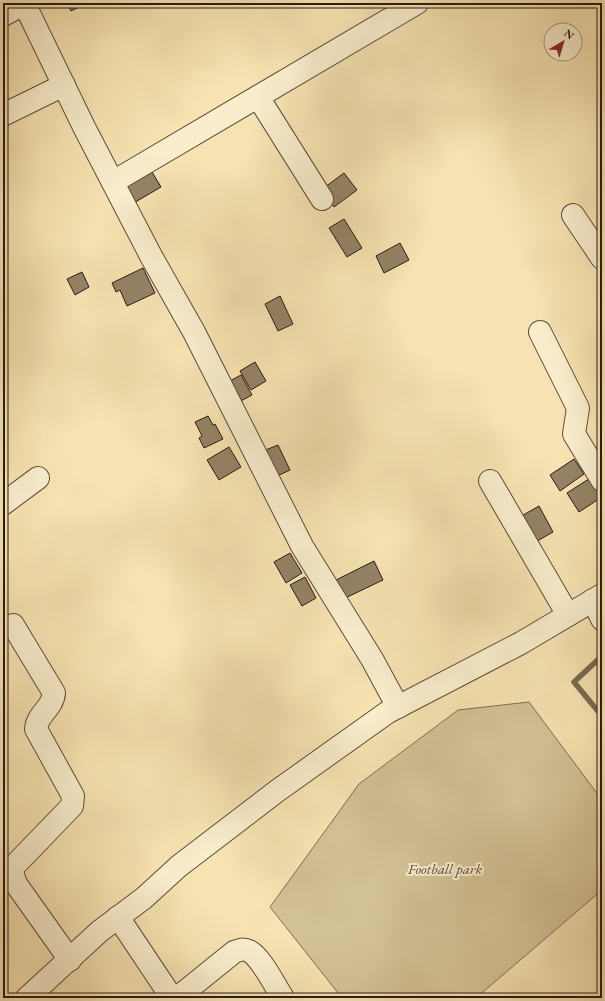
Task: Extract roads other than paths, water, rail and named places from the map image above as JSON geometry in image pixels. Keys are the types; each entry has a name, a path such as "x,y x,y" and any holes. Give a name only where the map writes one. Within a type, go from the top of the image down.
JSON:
{"street":[{"path":"113,182 417,3"},
{"path":"3,15 24,4 113,182 151,256 194,332 302,546 372,659 398,707"},
{"path":"3,115 64,85"},
{"path":"258,97 322,200"},
{"path":"573,215 602,258"},
{"path":"540,332 578,408 574,434 602,480"},
{"path":"3,504 38,478"},
{"path":"490,481 568,615"},
{"path":"27,998 100,931 144,898 179,866 277,791 388,712 520,643 568,615 599,605"},
{"path":"13,625 54,694 52,703 40,716 36,730 73,796 74,801 72,806 14,866 8,870 16,884 70,960"},
{"path":"118,918 172,998"},
{"path":"177,998 234,952 241,949 249,951 256,957 283,998"}],"waterway":[{"path":"602,656 574,682 602,716"}],"park label":[{"name":"Football park","path":"445,869"}]}
